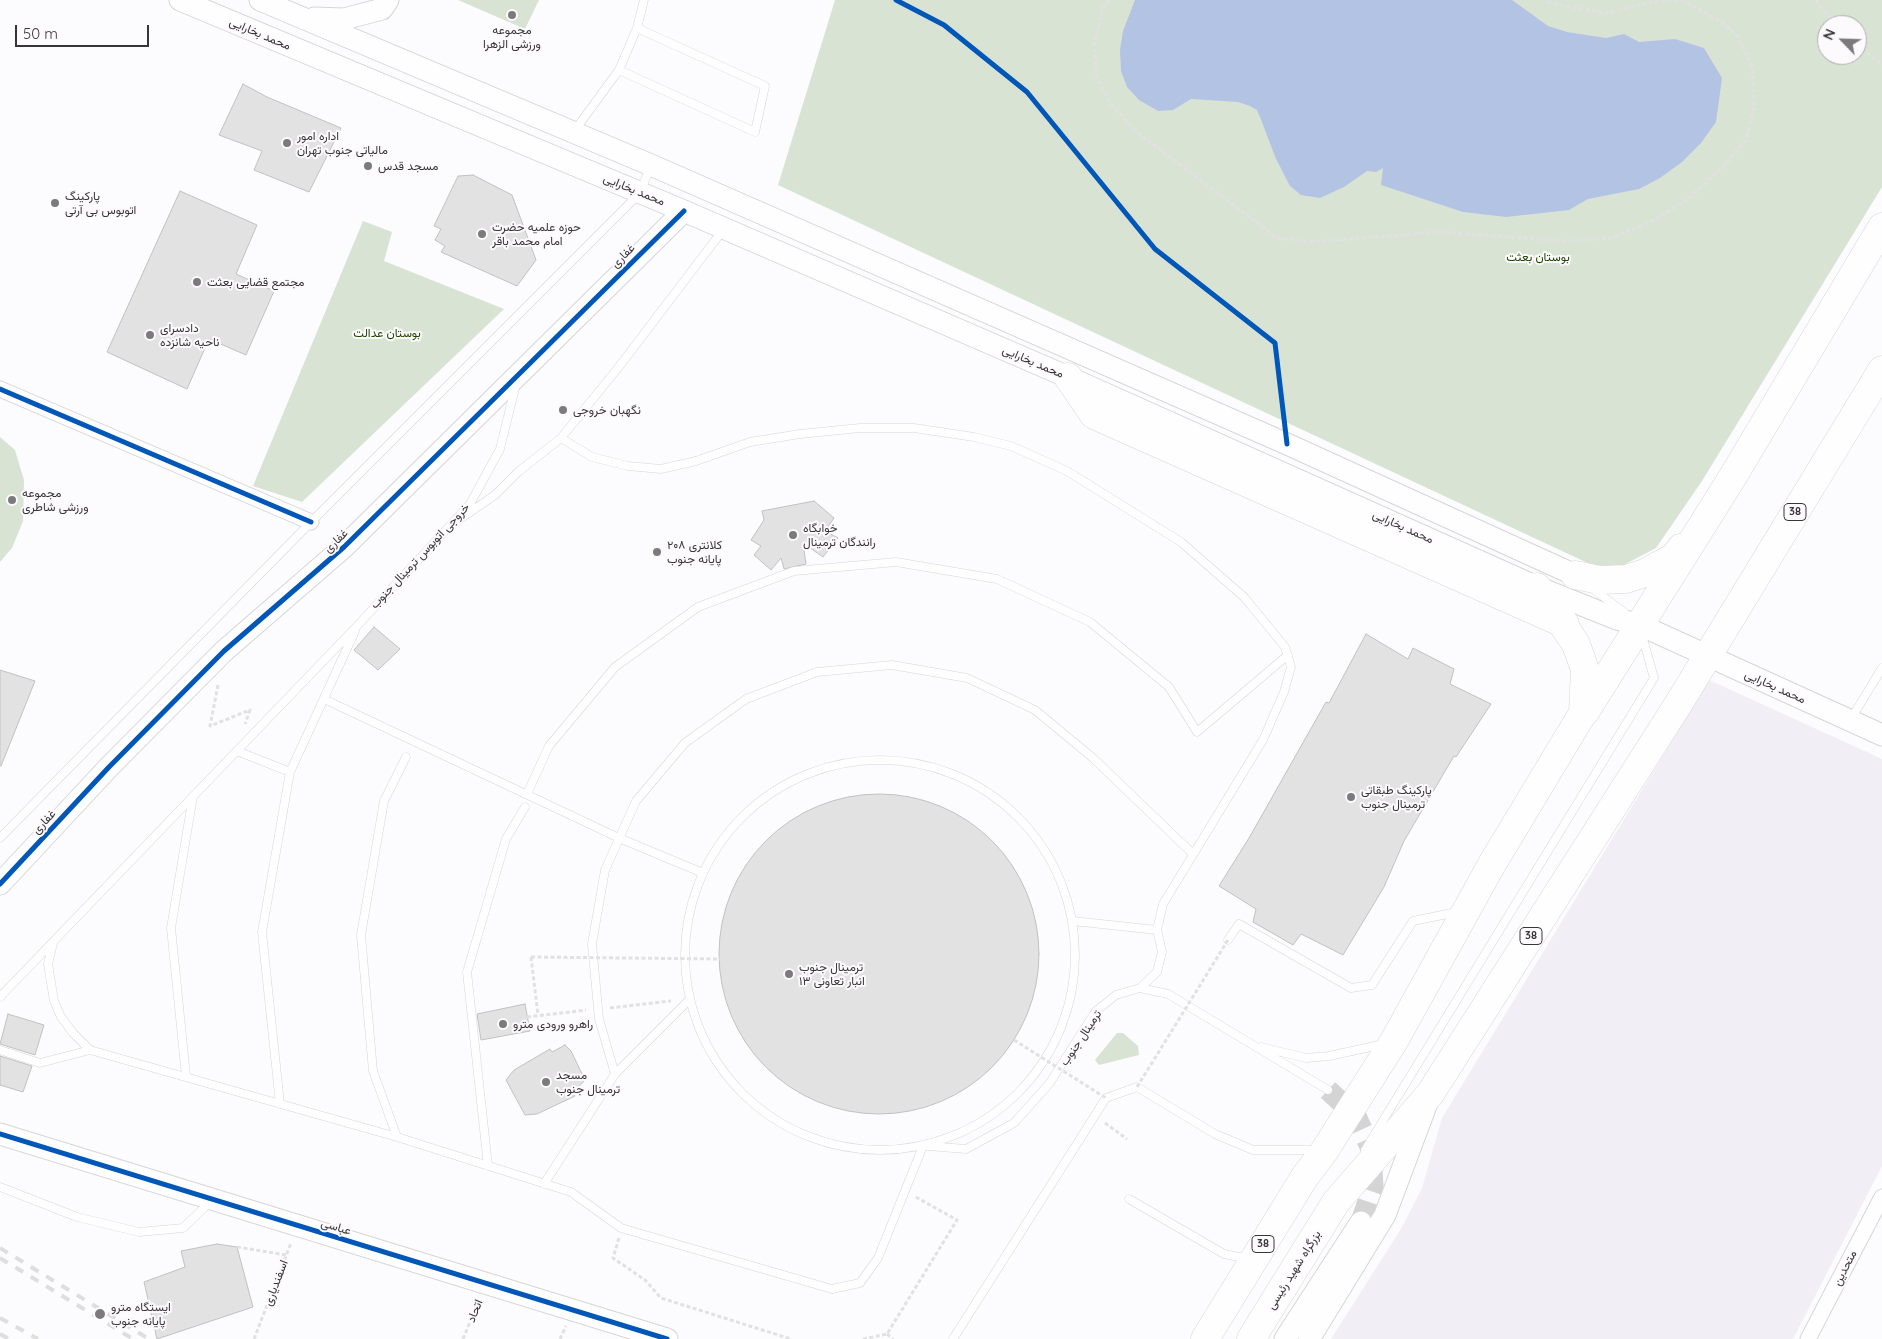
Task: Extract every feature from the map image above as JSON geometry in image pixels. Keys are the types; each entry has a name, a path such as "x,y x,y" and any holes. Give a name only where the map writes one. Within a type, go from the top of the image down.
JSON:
{"highway":[{"name":"38","path":"1205,1339 1304,1178 1325,1150 1394,1041 1492,864 1732,478 1882,227"},
{"name":"38","path":"1430,1094 1679,704 1707,655 1882,370"},
{"path":"1068,378 1094,415 1565,624"},
{"path":"1575,575 1600,580 1626,579 1645,573 1674,557 1732,478"},
{"path":"1537,790 1583,713 1585,670 1576,644 1565,624 1538,586"},
{"name":"بزرگراه شهید رئیسی","path":"1250,1339 1336,1202 1430,1094"}],"main road":[{"name":"محمد بخارایی","path":"180,0 724,228 1538,586 1617,619 1640,625 1882,735"},
{"path":"260,0 660,169 1287,444 1575,575"},
{"path":"304,18 344,19 382,9 388,0"},
{"path":"660,169 684,211"},
{"name":"غفاری","path":"0,884 109,767 224,651 344,547 684,211"},
{"path":"1309,1339 1385,1216 1430,1094"},
{"name":"عباسی","path":"0,1134 667,1339"},
{"path":"1285,1339 1361,1222"}],"street":[{"path":"0,389 311,522"},
{"name":"متحدین","path":"1808,1339 1882,1197"}],"lane":[{"path":"574,132 619,70 637,28 644,0"},
{"path":"619,70 754,132 765,86 637,28"},
{"name":"غفاری","path":"0,838 311,522 640,193 660,169"},
{"path":"448,528 495,495 518,472 561,438 618,368 724,228"},
{"name":"خروجی اتوبوس ترمینال جنوب","path":"0,997 358,625 470,504 500,449 519,373"},
{"path":"561,438 592,458 628,466 661,469 696,461 750,442 860,428 914,428 974,437 1011,446 1068,470 1181,542 1244,597 1274,632 1288,654 1291,667 1284,692 1263,740 1163,904 1157,930 1162,952 1158,972 1140,988"},
{"path":"527,794 549,746 615,666 698,607 794,572 896,562 997,579 1090,622 1169,687 1197,732 1288,654"},
{"path":"1362,1155 1654,678 1640,625 1575,575"},
{"path":"280,1104 262,932 290,772 358,625"},
{"path":"615,1074 599,1019 592,944 605,870 636,801 685,743 746,699 817,672 892,666 967,678 1035,710 1093,758 1193,854"},
{"path":"1850,720 1882,668"},
{"path":"324,699 619,838 703,873"},
{"path":"237,751 290,772"},
{"path":"397,1137 373,1071 361,935 384,801 406,757"},
{"path":"856,760 906,760 954,773 997,797 1032,831 1059,874 1073,921 1075,970 1065,1019 1043,1063 1010,1101 970,1129 923,1146 872,1151 822,1142 776,1121 736,1088 707,1047 690,999 685,956 689,914 703,873 729,831 765,797 809,773 856,760"},
{"path":"186,1076 171,928 194,796"},
{"path":"488,1166 467,972 506,839 525,808"},
{"path":"1228,940 1239,924 1351,988 1372,985 1413,922 1460,912 1479,890"},
{"path":"1073,921 1157,930"},
{"path":"53,942 48,964 54,1001 61,1017 73,1033 90,1050"},
{"name":"ترمینال جنوب","path":"923,1146 966,1149 1014,1122 1049,1084 1096,1011 1116,995 1140,988 1168,994 1328,1090"},
{"path":"544,1184 615,1074 690,999"},
{"path":"1253,1045 1306,1058 1329,1056 1394,1041"},
{"path":"0,1050 40,1063 90,1050 186,1076 397,1137 571,1192 621,1228 832,1289 860,1283 878,1258 923,1146"},
{"path":"952,1339 1106,1098 1137,1087 1215,1134 1252,1150 1325,1150"},
{"path":"1250,1339 1357,1163"},
{"path":"0,1187 77,1217 139,1232 183,1228 212,1200"},
{"path":"1129,1199 1224,1254 1254,1259"}],"path":[{"path":"896,0 944,25 1026,92 1155,249 1275,343 1287,444"},
{"path":"1109,0 1102,10 1094,46 1097,78 1112,105 1138,134 1276,238 1311,242 1438,232 1565,241 1613,238 1652,221 1688,199 1723,167 1746,140 1754,108 1753,68 1738,37 1722,22 1684,2 1662,0 1604,14 1552,4 1545,0"},
{"path":"1817,0 1830,15"},
{"path":"1867,54 1882,65"},
{"path":"224,651 210,726 250,710 237,751"},
{"path":"1137,1087 1228,940"},
{"path":"538,1015 531,957 720,959"},
{"path":"1014,1040 1106,1098"},
{"path":"1095,1115 1126,1139"},
{"path":"863,1339 887,1334 957,1220 906,1191"},
{"path":"621,1228 613,1258 645,1280 662,1298 791,1339"},
{"path":"237,1247 286,1255"},
{"path":"887,1334 893,1339"}],"shaded area":[{"path":"1709,680 1882,759 1882,1166 1793,1339 1331,1339 1401,1229 1422,1188 1442,1118"}],"green space":[{"name":"مجموعه ورزشی الزهرا","path":"458,0 539,0 525,29"},
{"name":"بوستان بعثت","path":"835,0 1882,0 1882,187 1702,481 1656,548 1607,572 778,185"},
{"name":"بوستان عدالت","path":"363,221 392,232 384,261 504,309 302,502 253,486"},
{"name":"مجموعه ورزشی شاطری","path":"0,437 15,450 24,480 23,521 12,548 0,562"},
{"path":"1117,1033 1123,1033 1138,1046 1139,1055 1099,1065 1095,1060"}],"water":[{"path":"1135,0 1512,0 1548,26 1567,32 1606,38 1624,34 1639,42 1675,39 1704,48 1722,78 1716,122 1701,143 1682,162 1660,178 1639,189 1588,199 1569,210 1506,217 1463,212 1381,185 1383,168 1376,172 1367,171 1344,187 1320,198 1301,195 1290,186 1276,159 1257,110 1238,102 1191,99 1173,110 1158,111 1139,100 1127,87 1121,71 1120,50 1123,31"}],"building":[{"name":"اداره امور مالیاتی جنوب تهران","path":"243,84 267,97 341,128 309,192 254,170 262,151 219,135"},
{"name":"حوزه علمیه حضرت امام محمد باقر","path":"473,175 512,195 536,260 517,286 441,252 445,246 435,240 441,229 434,226 458,176"},
{"name":"مجتمع قضایی بعثت","path":"180,191 257,225 236,274 274,291 246,355 209,339 187,389 107,352"},
{"name":"خوابگاه رانندگان ترمینال","path":"814,501 834,518 825,531 838,538 823,557 803,543 806,564 784,569 781,558 771,570 754,555 761,546 751,540 764,520 762,511"},
{"path":"374,627 400,649 378,670 354,650"},
{"name":"پارکینگ طبقاتی ترمینال جنوب","path":"1366,634 1408,659 1413,648 1454,669 1450,684 1491,704 1456,757 1454,756 1404,841 1384,887 1343,955 1301,934 1293,945 1253,922 1256,909 1219,886 1249,838 1326,702 1329,703"},
{"path":"0,670 35,681 1,766 0,766"},
{"path":"879,794 925,801 940,807 968,821 992,841 1012,865 1026,893 1032,908 1039,954 1032,1000 1026,1015 1012,1043 992,1067 968,1087 940,1101 925,1107 879,1114 833,1107 818,1101 790,1087 766,1067 746,1043 732,1015 726,1000 719,954 726,908 732,893 746,865 766,841 790,821 818,807 833,801"},
{"name":"راهرو ورودی مترو","path":"525,1004 530,1031 481,1040 477,1014"},
{"path":"8,1014 44,1025 35,1055 0,1044"},
{"path":"565,1045 571,1051 585,1080 573,1093 575,1096 537,1114 525,1115 506,1080 514,1070 550,1049 552,1052"},
{"path":"0,1056 32,1066 23,1092 0,1085"},
{"path":"217,1244 237,1247 253,1307 157,1339 144,1282 185,1267 181,1251"}],"tunnel":[{"path":"1328,1090 1356,1116 1371,1149 1373,1187 1361,1222"}],"railway":[{"path":"0,1248 149,1339"},
{"path":"0,1258 133,1339"},
{"path":"0,1318 38,1339"},
{"path":"0,1334 9,1339"}],"cycle path":[{"path":"896,0 944,25 1027,92 1155,249 1275,343 1287,444"},
{"path":"0,884 109,767 224,651 344,547 684,211"},
{"path":"0,389 311,522"},
{"path":"0,1134 667,1339"}],"place":[{"name":"مجموعه ورزشی الزهرا","path":"512,15"},
{"name":"اداره امور مالیاتی جنوب تهران","path":"287,143"},
{"name":"مسجد قدس","path":"368,166"},
{"name":"پارکینگ اتوبوس بی آرتی","path":"55,203"},
{"name":"حوزه علمیه حضرت امام محمد باقر","path":"482,234"},
{"name":"مجتمع قضایی بعثت","path":"197,282"},
{"name":"دادسرای ناحیه شانزده","path":"150,335"},
{"name":"نگهبان خروجی","path":"563,410"},
{"name":"مجموعه ورزشی شاطری","path":"12,500"},
{"name":"خوابگاه رانندگان ترمینال","path":"793,535"},
{"name":"کلانتری ۲۰۸ پایانه جنوب","path":"657,552"},
{"name":"پارکینگ طبقاتی ترمینال جنوب","path":"1351,797"},
{"name":"ترمینال جنوب انبار تعاونی ۱۳","path":"789,974"},
{"name":"راهرو ورودی مترو","path":"503,1024"},
{"name":"مسجد ترمینال جنوب","path":"546,1082"},
{"name":"ایستگاه مترو پایانه جنوب","path":"100,1314"}]}
